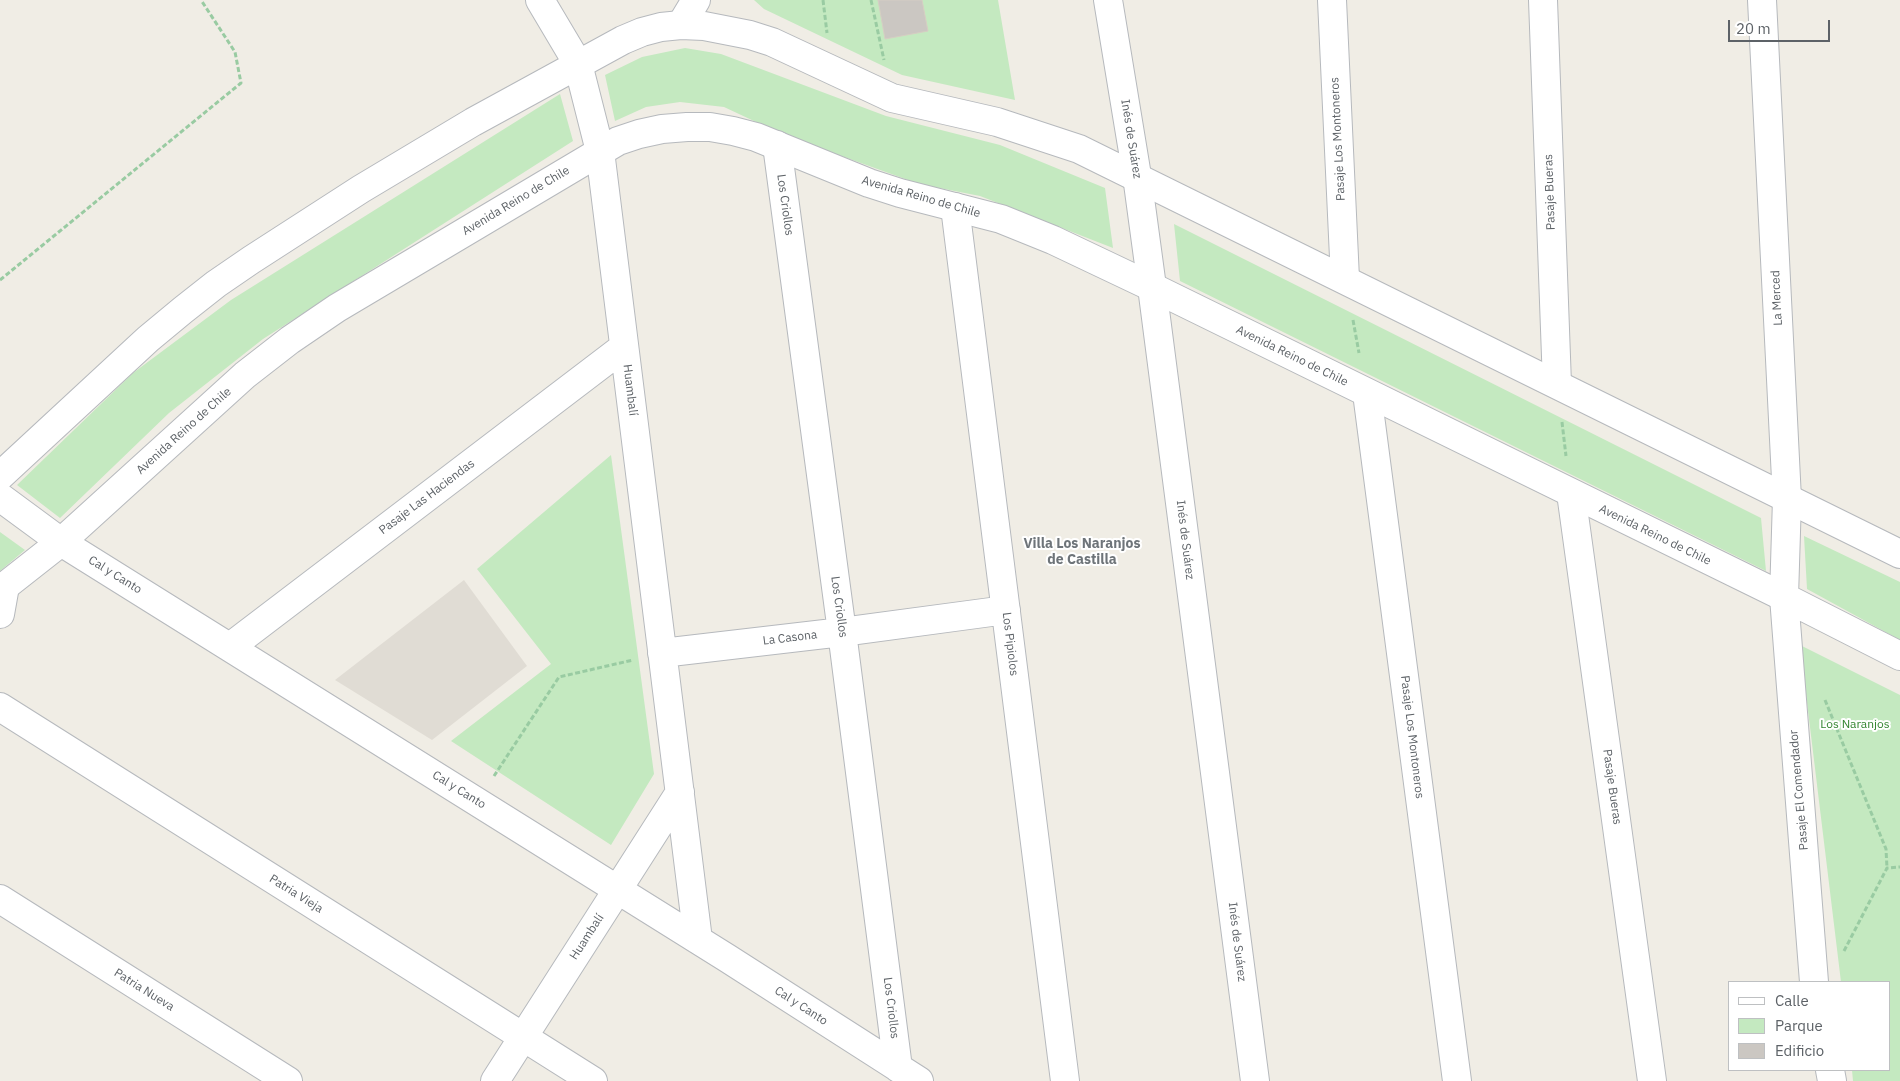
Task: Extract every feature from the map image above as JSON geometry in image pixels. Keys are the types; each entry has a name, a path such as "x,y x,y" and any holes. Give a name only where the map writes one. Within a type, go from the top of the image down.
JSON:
{"street":[{"name":"Huambalí","path":"540,0 578,64 600,151 698,940"},
{"path":"681,25 696,0"},
{"name":"Inés de Suárez","path":"1108,0 1137,176 1255,1081"},
{"name":"Pasaje Los Montoneros","path":"1332,0 1345,279"},
{"name":"Pasaje Bueras","path":"1544,0 1557,384"},
{"name":"La Merced","path":"1762,0 1787,499 1784,597"},
{"path":"0,476 148,339 216,284 361,189 473,122 578,64 642,32 681,25 719,28 750,35 772,42 892,98 1029,132 1080,149 1900,554"},
{"name":"Avenida Reino de Chile","path":"2,588 61,542 245,375 290,340 337,308 618,141 662,129 710,127 756,137 868,183 1001,219 1053,240 1784,597 1900,656"},
{"name":"Los Criollos","path":"776,146 842,632 909,1074"},
{"name":"Los Pipiolos","path":"956,207 1065,1081"},
{"name":"Pasaje Las Haciendas","path":"230,647 624,347"},
{"name":"Pasaje Los Montoneros","path":"1367,393 1457,1081"},
{"name":"Pasaje Bueras","path":"1571,494 1652,1081"},
{"name":"Cal y Canto","path":"0,497 61,542 909,1074"},
{"path":"0,614 2,588"},
{"name":"Pasaje El Comendador","path":"1784,597 1814,981"},
{"name":"La Casona","path":"662,653 1006,610"},
{"name":"Patria Vieja","path":"0,707 593,1081"},
{"name":"Huambalí","path":"495,1081 680,792"},
{"name":"Patria Nueva","path":"0,899 288,1081"}],"path":[{"path":"0,280 241,83 235,52 201,0"},
{"path":"871,0 892,98"},
{"path":"1345,279 1367,393"},
{"path":"1557,384 1571,494"},
{"path":"477,802 560,677 662,653"},
{"path":"1824,696 1886,849 1887,868 1841,956"},
{"path":"1887,868 1900,867"}],"shaded area":[{"path":"464,580 527,666 432,740 335,680"}],"green space":[{"path":"754,0 998,0 1015,100 902,75 764,9"},
{"path":"685,48 721,54 886,116 1000,145 1105,188 1113,248 980,196 919,184 786,136 724,107 680,102 646,107 615,121 605,75 642,57"},
{"path":"560,94 573,141 263,339 169,413 60,518 17,485 133,373 231,300"},
{"path":"1174,224 1761,518 1766,571 1180,281"},
{"path":"611,455 654,774 611,845 451,741 551,664 477,569"},
{"path":"0,532 25,550 0,571"},
{"path":"1804,536 1900,582 1900,640 1807,589"},
{"name":"Los Naranjos","path":"1800,645 1900,695 1900,1081 1853,1081 1852,1071 1890,1071 1890,981 1841,981"}],"building":[{"path":"878,0 922,0 928,31 885,39"}],"district":[{"name":"Villa Los Naranjos de Castilla","path":"1082,552"}]}
